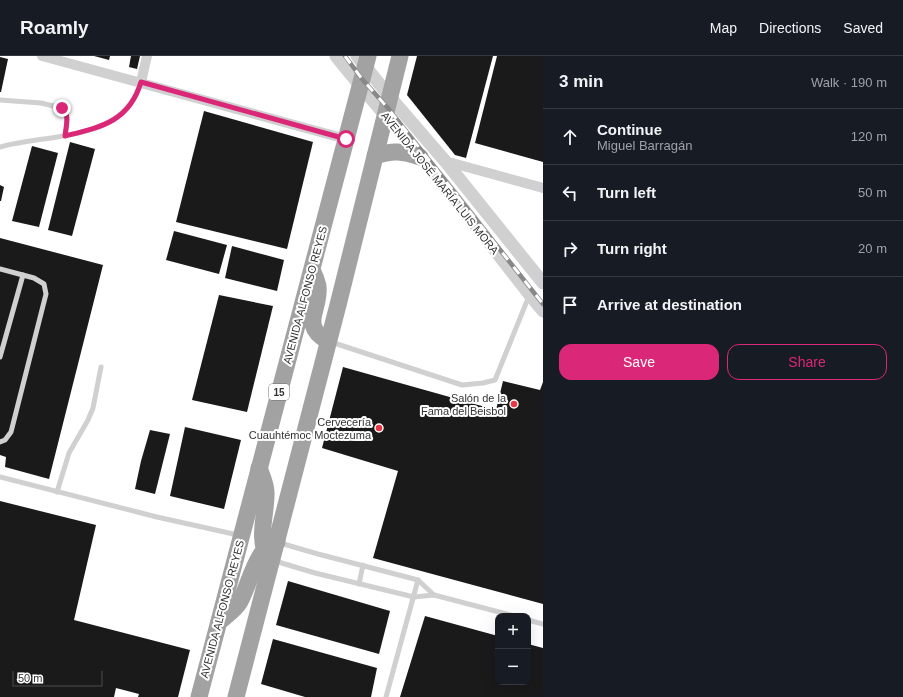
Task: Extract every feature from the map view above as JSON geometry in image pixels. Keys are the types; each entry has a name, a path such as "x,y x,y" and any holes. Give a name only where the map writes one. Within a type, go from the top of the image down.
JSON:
{"highway":[{"path":"236,697 271,550 328,341 400,56"},
{"name":"AVENIDA ALFONSO REYES","path":"199,697 360,87 363,60"},
{"path":"375,156 390,151 410,153 420,156"},
{"path":"312,270 317,281 318,290 313,325 317,333 328,341"},
{"path":"259,467 267,493 263,534 271,550"},
{"path":"218,622 238,605 254,569 271,550"}],"street":[{"path":"42,56 346,139"},
{"path":"141,82 147,56"},
{"name":"AVENIDA JOSÉ MARÍA LUIS MORA","path":"336,56 360,87 385,114 449,191 543,311"},
{"name":"AVENIDA JOSÉ MARÍA LUIS MORA","path":"363,60 389,96 543,282"},
{"path":"444,161 543,188"}],"lane":[{"path":"0,147 65,136 103,126 115,120 125,111 138,91 141,82"},
{"path":"0,100 41,103 62,108 65,110 67,115 65,136"},
{"path":"0,270 34,278 44,284 46,294 11,432 5,440 0,442"},
{"path":"0,357 23,275"},
{"path":"328,341 462,385 483,383 495,380 529,294"},
{"path":"57,492 69,453 88,420 93,408 101,367"},
{"path":"0,477 192,525 241,535"},
{"path":"271,550 318,554 418,580 434,595"},
{"path":"271,550 315,573 414,596 434,595 503,613"},
{"path":"359,584 363,565"},
{"path":"386,697 418,580"},
{"path":"531,621 543,624"}],"building":[{"path":"94,56 110,56 109,60"},
{"path":"131,56 140,56 137,69 129,67"},
{"path":"417,56 493,56 466,158 455,155 407,95"},
{"path":"497,56 543,56 543,162 475,143"},
{"path":"0,57 8,59 1,92 0,92"},
{"path":"204,111 313,142 287,249 176,222"},
{"path":"70,142 95,149 72,236 48,230"},
{"path":"32,146 58,153 39,227 12,221"},
{"path":"0,185 4,187 1,201 0,201"},
{"path":"174,231 227,245 219,274 166,260"},
{"path":"0,238 103,265 49,479 5,467 6,457 0,455"},
{"path":"232,246 284,260 277,291 225,278"},
{"path":"219,295 273,306 247,412 192,400"},
{"path":"343,367 496,410 503,381 540,390 543,382 543,604 373,558 398,471 322,448"},
{"path":"185,427 241,440 224,509 170,496"},
{"path":"150,430 170,434 155,494 135,489"},
{"path":"0,501 96,525 74,620 190,650 178,697 138,697 139,694 116,688 114,697 0,697"},
{"path":"288,581 390,611 379,654 276,625"},
{"path":"425,616 495,635 495,685 531,685 531,645 543,648 543,697 400,697"},
{"path":"273,639 377,668 371,697 305,697 261,684"}],"railway":[{"path":"345,56 543,304"}],"place":[{"name":"Salón de la Fama del Beisbol","path":"514,404"},
{"name":"Cervecería Cuauhtémoc Moctezuma","path":"379,428"}],"route":[{"path":"62,108 65,110 67,115 65,136 103,126 115,120 125,111 138,91 141,82 346,139"}]}
